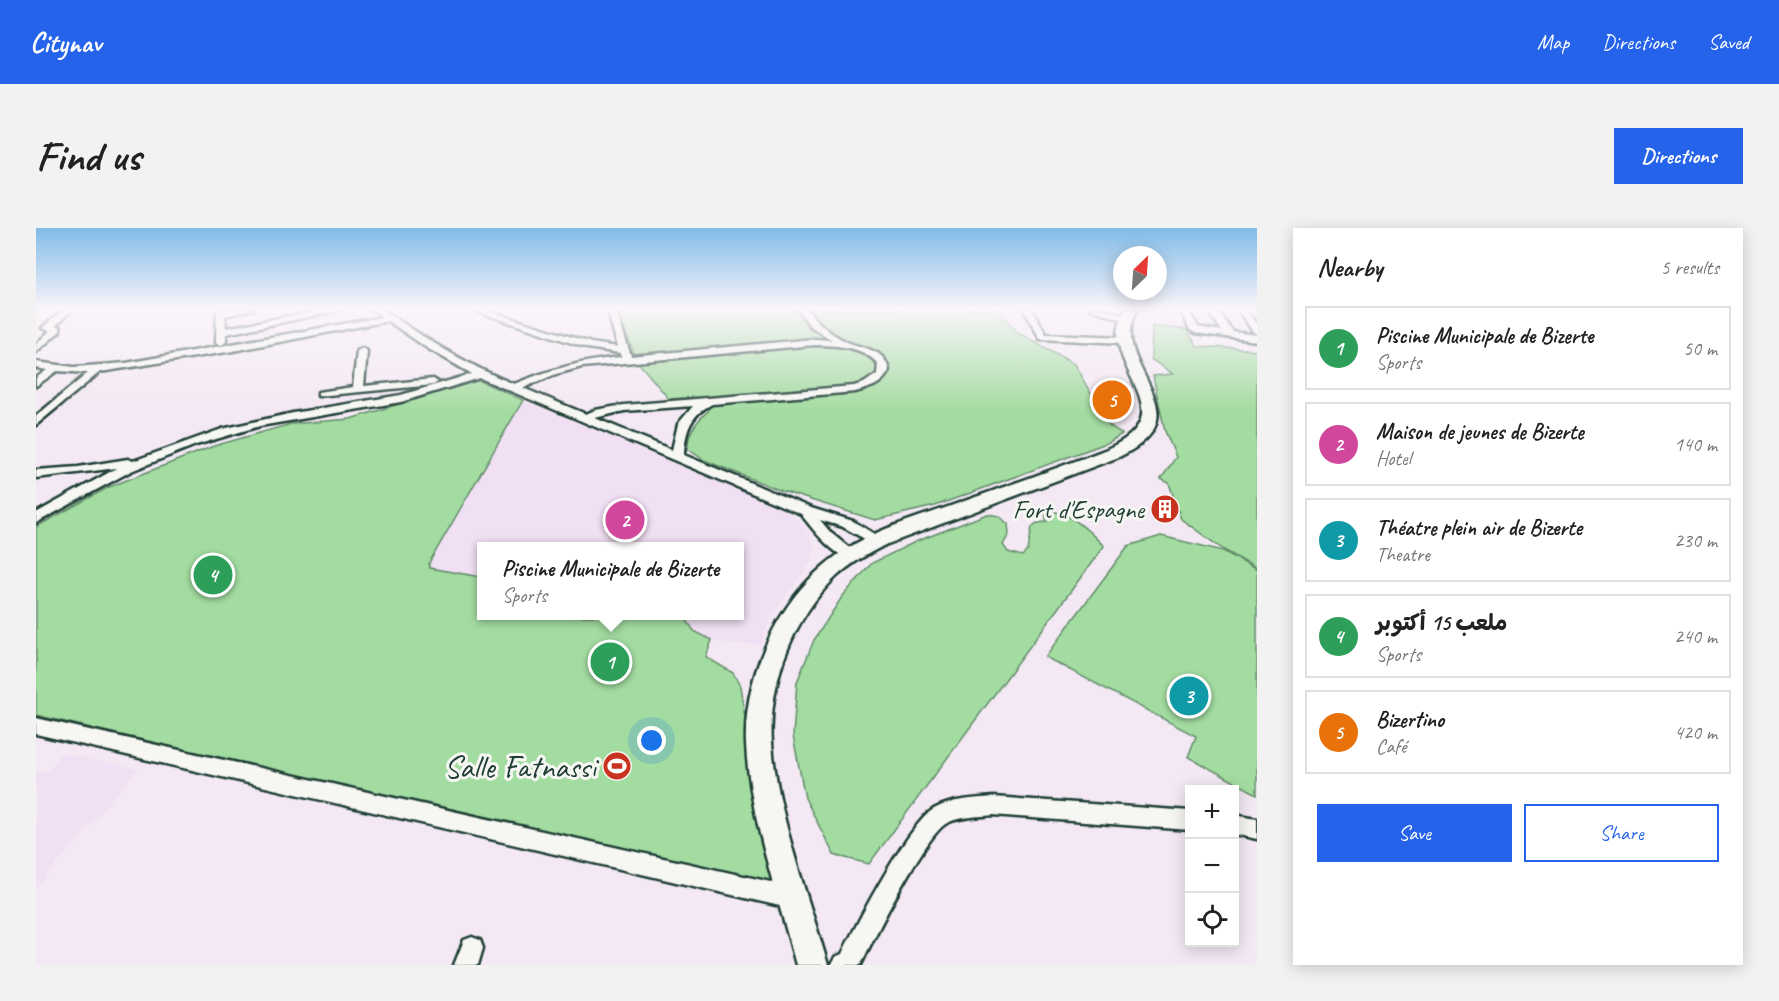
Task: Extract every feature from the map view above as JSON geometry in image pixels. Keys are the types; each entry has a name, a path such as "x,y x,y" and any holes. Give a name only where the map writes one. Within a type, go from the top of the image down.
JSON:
{"street":[{"path":"221,343 222,351"},
{"path":"36,364 54,369 96,371 260,343"},
{"path":"427,343 474,376 514,388 806,511 848,524 877,540"},
{"path":"582,343 625,355"},
{"path":"621,343 625,355"},
{"path":"514,388 567,367 625,355 794,343"},
{"path":"585,419 599,412 624,408 855,390 878,381 884,375 884,368 880,360 871,353 845,344 836,343"},
{"path":"812,965 771,818 762,769 759,732 762,699 779,642 794,613 815,584 851,555 877,540 1130,445 1150,424 1152,412 1134,343"},
{"path":"358,390 362,351"},
{"path":"36,383 54,369"},
{"path":"36,422 96,371"},
{"path":"322,394 474,376"},
{"path":"36,519 95,485 148,460 211,437 293,416 389,401 474,376"},
{"path":"678,458 680,429 695,410 712,401"},
{"path":"36,474 78,471 148,460"},
{"path":"806,511 826,536 851,555"},
{"path":"36,726 793,898"},
{"path":"843,965 849,964 872,917 922,835 939,816 962,808 993,806 1185,821"},
{"path":"1239,825 1257,829"}],"shaded area":[{"path":"523,400 772,504 790,514 803,525 811,538 814,551 810,562 771,617 761,644 731,644 712,640 694,631 685,620 744,620 744,542 477,542 477,576 429,568 429,563"},
{"path":"61,754 137,769 36,888 36,771 47,773"}],"green space":[{"path":"630,343 1037,343 1074,364 1109,425 1122,434 1109,442 935,506 875,520 782,491 704,460 688,449 689,437 694,427 709,410 701,397 669,399 638,362"},
{"path":"1151,343 1195,343 1197,346 1257,350 1257,569 1224,550 1181,519 1169,483 1161,479 1176,457 1165,431 1153,376 1173,374 1151,359"},
{"path":"478,380 523,400 429,563 429,568 477,576 477,620 687,620 694,631 712,640 706,657 733,673 740,686 771,883 434,809 36,715 36,527 109,487 214,446 291,424 350,419"},
{"path":"1051,511 1074,520 1104,546 869,864 834,855 805,798 793,736 797,682 814,640 842,597 872,563 915,542 987,514 999,516 1008,524 1009,534 1003,545 1008,552 1023,556 1028,551 1032,527 1037,523 1047,522 1045,514"},
{"path":"1161,536 1223,551 1257,570 1257,794 1188,757 1196,736 1045,657 1128,546"}],"place":[{"name":"Bizertino","path":"1112,400"},
{"name":"Fort d'Espagne","path":"1165,509"},
{"name":"Maison de jeunes de Bizerte","path":"625,520"},
{"name":"ملعب 15 أكتوبر","path":"213,575"},
{"name":"Piscine Municipale de Bizerte","path":"610,662"},
{"name":"Théatre plein air de Bizerte","path":"1189,696"},
{"name":"Salle Fatnassi","path":"617,766"}]}
